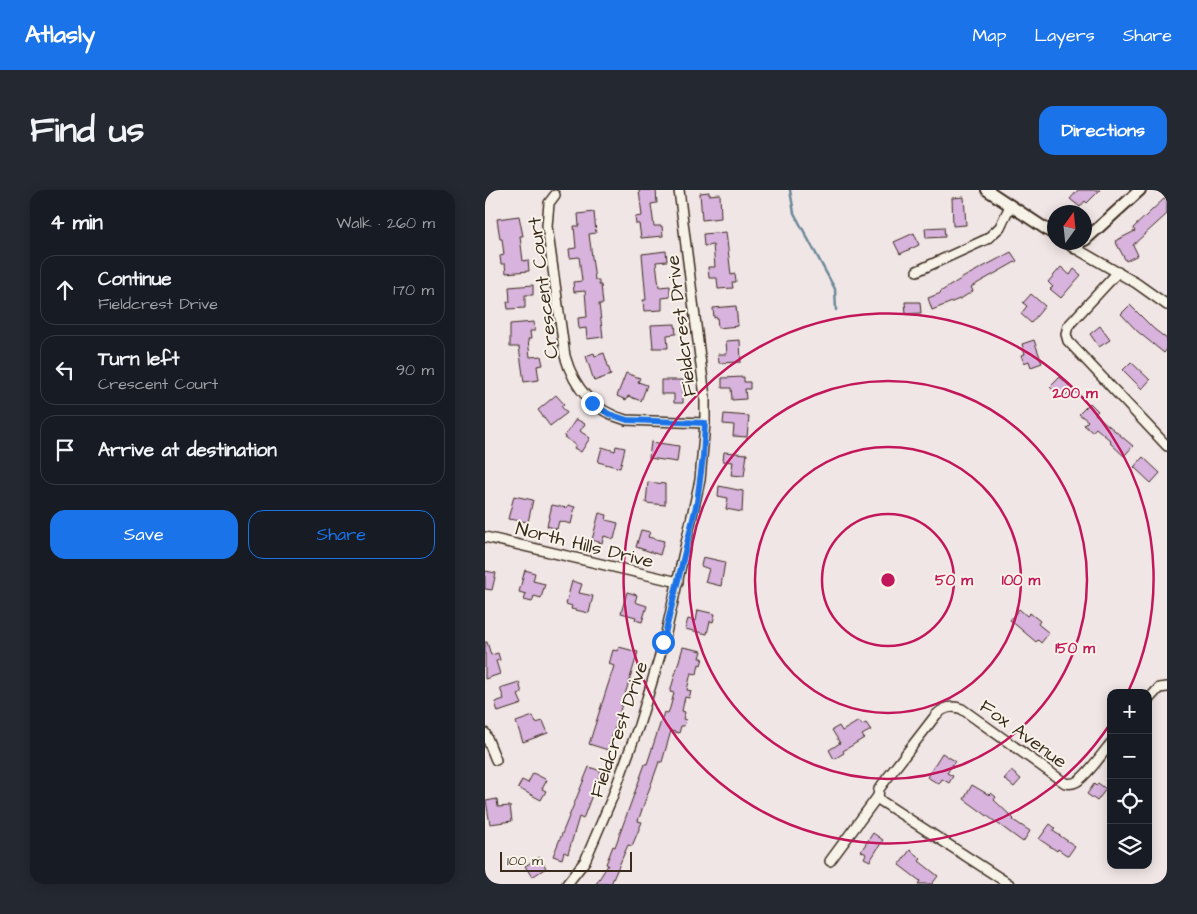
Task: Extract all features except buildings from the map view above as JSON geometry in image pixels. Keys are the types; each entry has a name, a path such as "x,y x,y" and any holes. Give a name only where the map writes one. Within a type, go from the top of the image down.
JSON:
{"street":[{"name":"Fieldcrest Drive","path":"567,884 585,862 633,743 663,642 699,487 705,423 705,397 679,190"},
{"path":"987,190 1047,230"},
{"path":"1092,234 1140,190"},
{"name":"Crescent Court","path":"555,195 549,203 547,226 565,356 577,386 600,409 627,420 705,423"},
{"path":"917,271 987,240 1000,227 1010,206"},
{"path":"1084,250 1167,305"},
{"path":"1118,272 1068,326 1068,341 1167,446"},
{"name":"North Hills Drive","path":"485,537 677,582"},
{"path":"1152,696 1159,688 1166,687"},
{"name":"Fox Avenue","path":"830,861 878,796 879,789 890,774 936,715 946,708 957,707 963,709 1065,783 1073,784 1080,780 1107,749"},
{"path":"485,733 496,760"},
{"path":"878,796 881,801 1009,884"}],"waterway":[{"path":"790,190 794,213 835,289 836,310"}],"route":[{"path":"592,403 609,414 627,420 705,423 697,502 663,642"}]}
